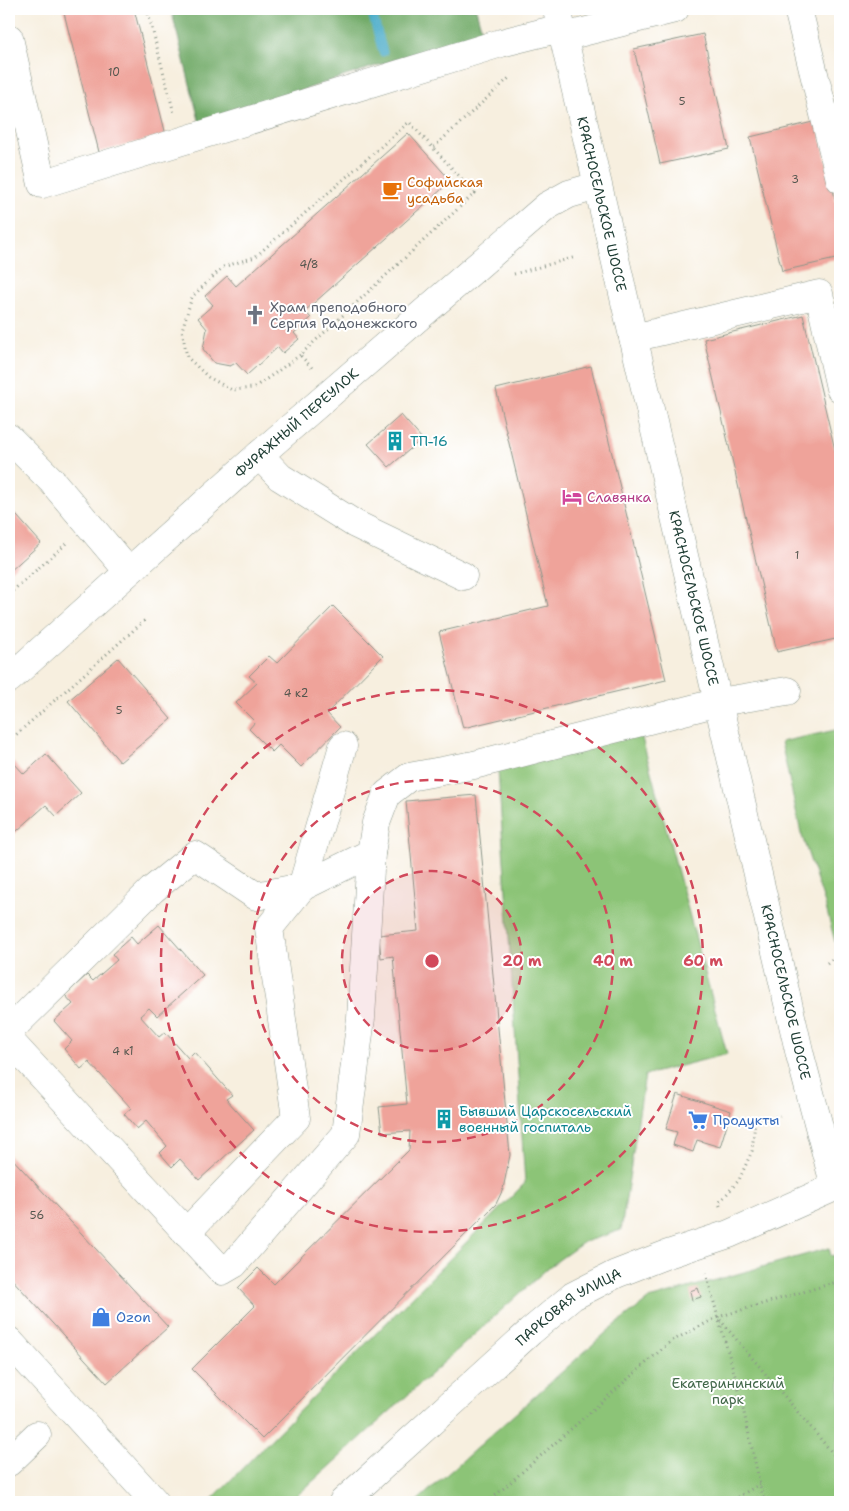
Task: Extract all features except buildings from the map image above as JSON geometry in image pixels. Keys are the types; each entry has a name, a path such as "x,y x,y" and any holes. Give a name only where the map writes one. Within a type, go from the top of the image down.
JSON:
{"main road":[{"path":"9,38 42,184 560,25 675,9"},
{"path":"798,9 840,179"},
{"name":"КРАСНОСЕЛЬСКОЕ ШОССЕ","path":"560,25 800,1055 838,1185"},
{"name":"ФУРАЖНЫЙ ПЕРЕУЛОК","path":"9,679 128,571 547,206 569,194 597,186"},
{"path":"633,338 818,294 840,388"},
{"path":"9,438 51,480 128,571"},
{"path":"260,455 280,477 354,524 463,576"},
{"path":"9,1040 222,1271 234,1264 346,1134 361,1018 372,853 376,823 387,794 409,777 474,765 719,702 787,691"},
{"path":"186,1233 296,1118 269,928 302,887 343,746"},
{"path":"9,1031 152,890 195,855 256,896 302,887 372,853"},
{"name":"ПАРКОВАЯ УЛИЦА","path":"343,1502 530,1332 573,1296 616,1274 665,1255 729,1234 838,1185"},
{"path":"9,1342 155,1502"},
{"path":"9,1462 37,1435"}],"path":[{"path":"148,9 181,140"},
{"path":"434,147 509,78"},
{"path":"409,122 475,193 300,355 252,388 232,390 208,377 187,357 182,330 192,298 223,267 255,257 409,122"},
{"path":"300,355 317,374"},
{"path":"9,594 88,524"},
{"path":"9,742 145,620"},
{"path":"827,963 840,954"},
{"path":"722,1210 719,1203 739,1180 752,1151 755,1122 780,1116"},
{"path":"706,1273 738,1386 764,1502"},
{"path":"488,1502 670,1342 718,1317 840,1281"},
{"path":"718,1317 840,1462"},
{"path":"729,1502 760,1484"}],"green space":[{"path":"171,9 476,9 482,31 200,124"},
{"path":"840,729 840,961 825,904 801,833 781,742"},
{"path":"640,731 727,1054 645,1075 621,1230 584,1242 550,1266 290,1502 209,1502 525,1183 498,770"},
{"name":"Екатерининский парк","path":"829,1248 831,1256 840,1254 840,1502 416,1502 609,1330 649,1299"}],"waterway":[{"path":"371,9 383,52"}],"place":[{"name":"Софийская усадьба","path":"392,190"},
{"name":"Храм преподобного Сергия Радонежского","path":"255,315"},
{"name":"ТП-16","path":"395,441"},
{"name":"Славянка","path":"572,497"},
{"name":"Бывший Царскосельский военный госпиталь","path":"444,1119"},
{"name":"Продукты","path":"698,1120"},
{"name":"Ozon","path":"101,1317"}]}
